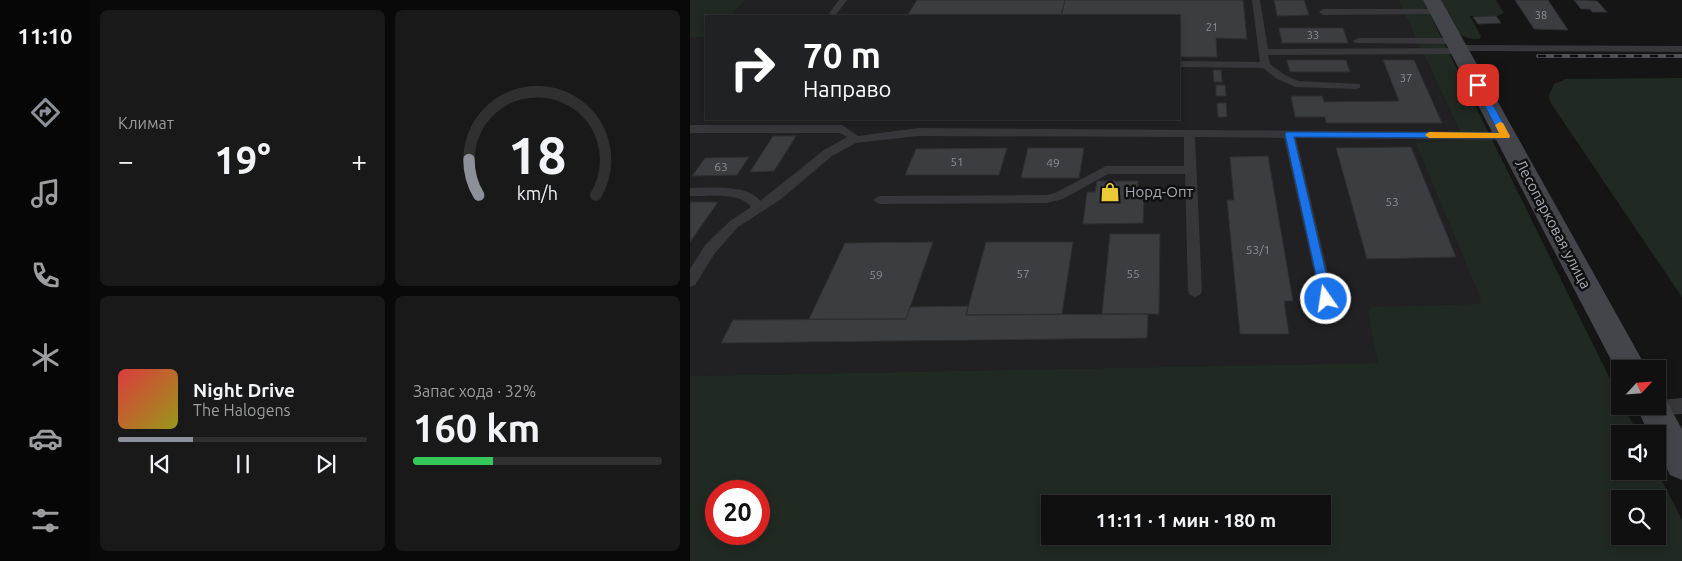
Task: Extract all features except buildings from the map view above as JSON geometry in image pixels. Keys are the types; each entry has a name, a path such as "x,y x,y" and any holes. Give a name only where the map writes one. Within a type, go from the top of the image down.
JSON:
{"street":[{"name":"Лесопарковая улица","path":"1435,6 1627,360"},
{"path":"1665,415 1682,463"}],"lane":[{"path":"832,15 843,0"},
{"path":"1256,0 1265,64"},
{"path":"1323,12 1435,6"},
{"path":"1358,41 1458,47"},
{"path":"1263,52 1458,47 1682,49"},
{"path":"1180,64 1265,64 1281,77 1296,84 1356,86"},
{"path":"690,129 842,129 853,136 853,140"},
{"path":"690,281 710,249 734,224 759,209 828,153 853,140 918,132 1506,136"},
{"path":"1189,134 1195,291"},
{"path":"1289,134 1326,299"},
{"path":"879,200 1047,199 1059,196 1106,170 1190,170"},
{"path":"690,192 735,193 752,199 759,209"}],"shaded area":[{"path":"690,0 746,0 731,15 705,15 705,37 690,38"},
{"path":"746,0 1398,0 1464,140 1563,360 690,376 690,38 705,37 705,120 1180,120 1180,15 731,15"},
{"path":"1398,0 1423,0 1611,381 1611,415 1628,415 1634,425 1611,425 1611,480 1662,480 1682,520 1682,561 690,561 690,376 1378,363 1368,312 1371,307 1479,304 1481,299 1416,143 1464,140"},
{"path":"1438,0 1496,0 1504,13 1498,16 1470,16 1481,36 1480,39 1471,39 1458,33"},
{"path":"1682,78 1682,297 1550,102 1549,95 1554,84 1566,79"}],"railway":[{"path":"1538,56 1682,56"}],"slow traffic":[{"path":"1429,135 1506,136 1500,125"}],"place":[{"name":"Норд-Опт","path":"1110,192"}],"route":[{"path":"1326,299 1289,134 1506,136 1478,85"}]}
